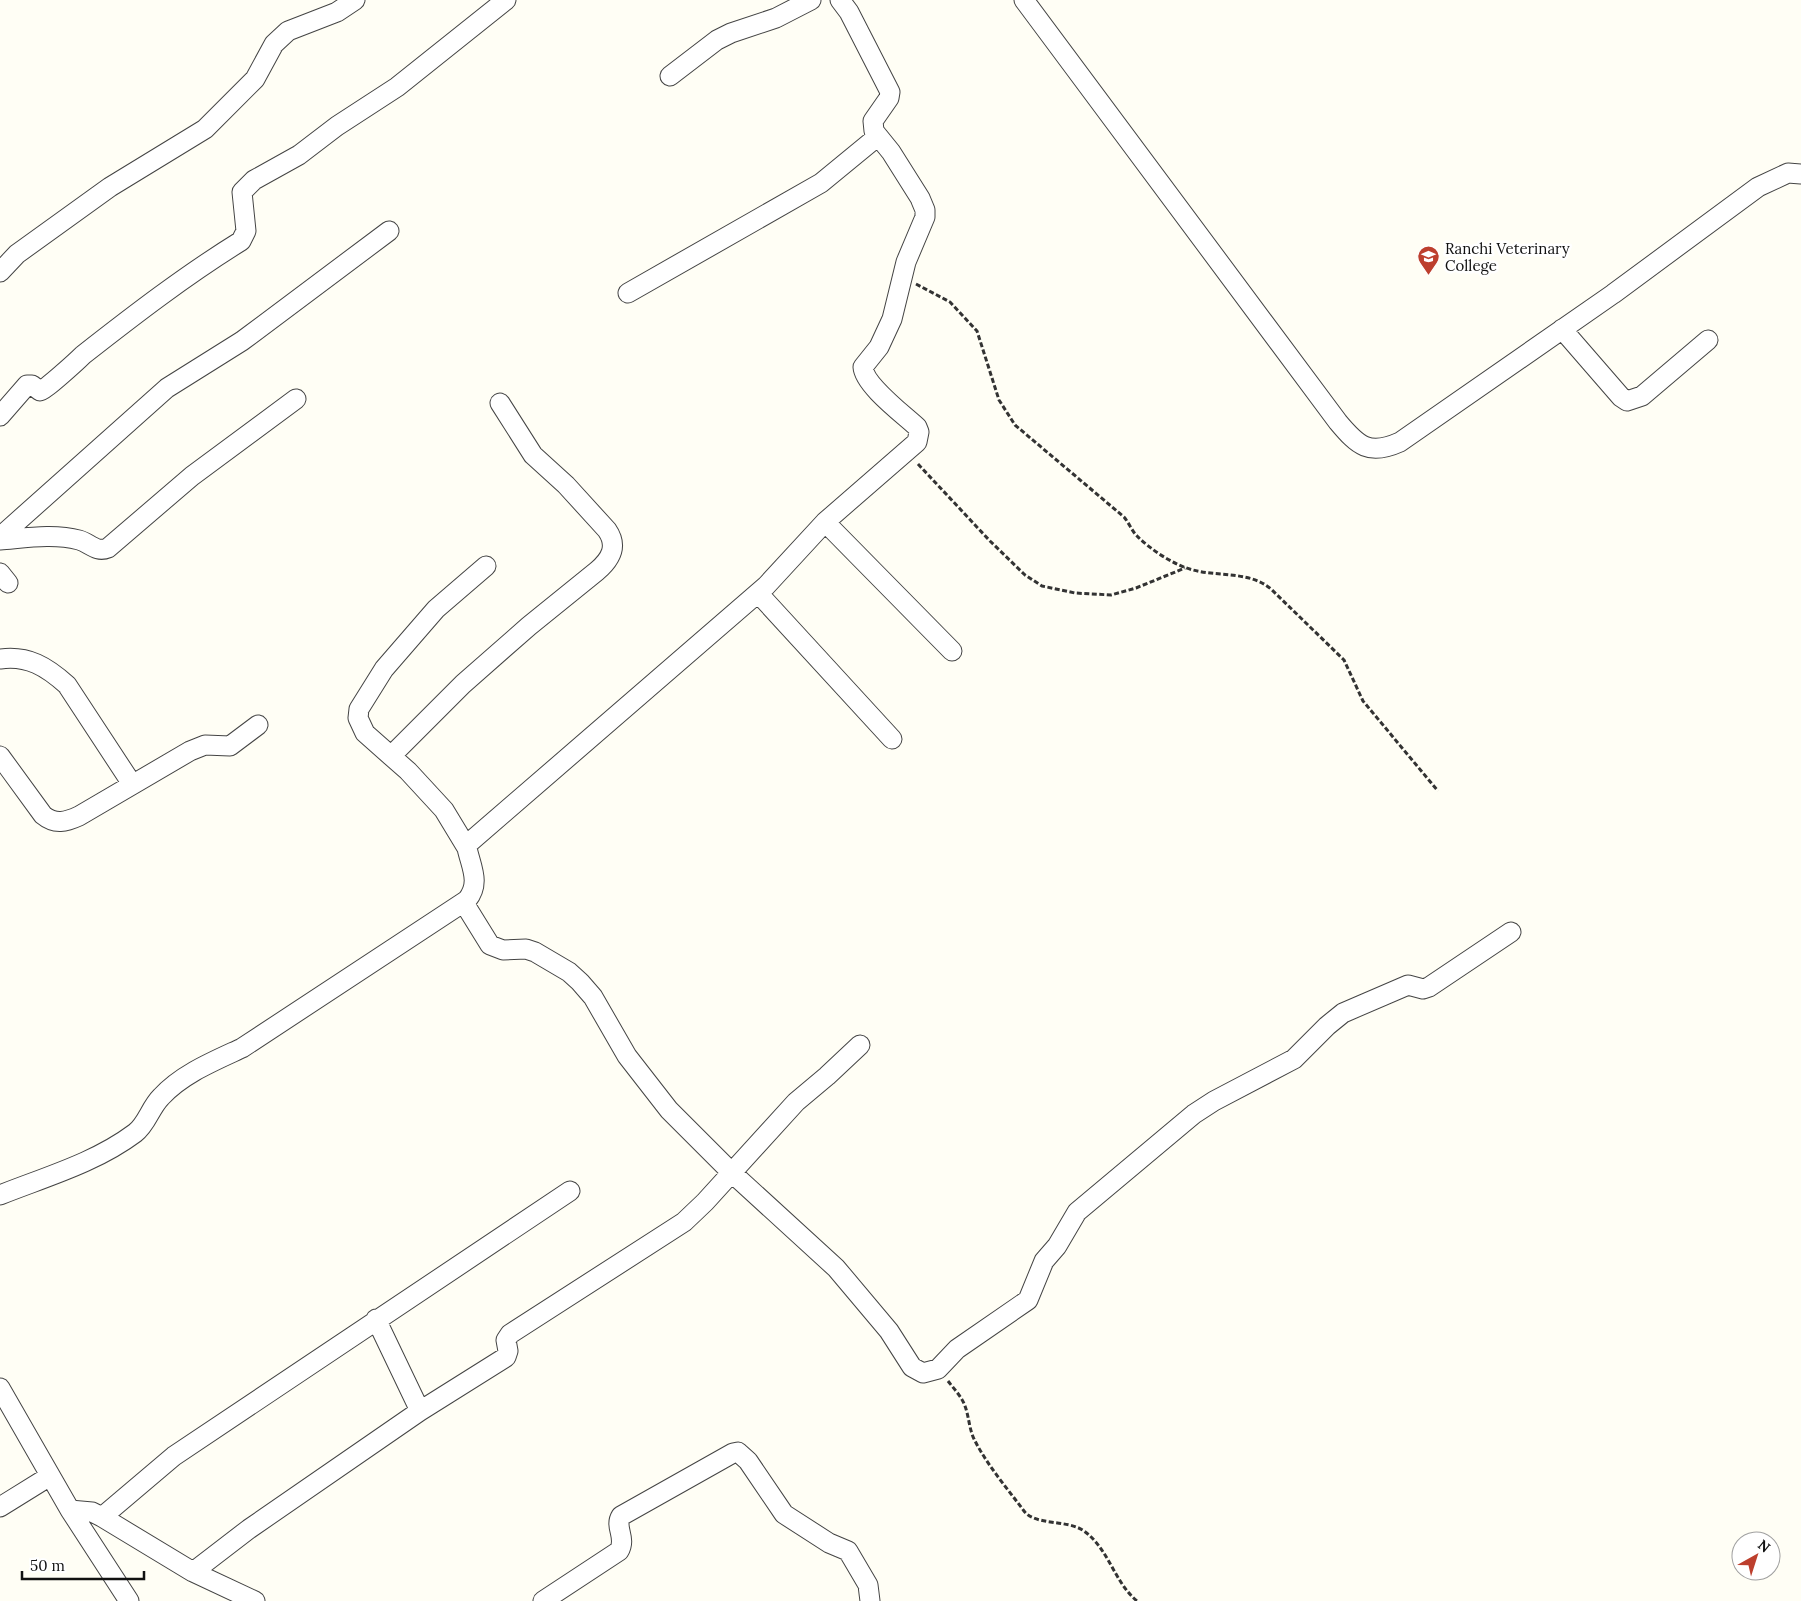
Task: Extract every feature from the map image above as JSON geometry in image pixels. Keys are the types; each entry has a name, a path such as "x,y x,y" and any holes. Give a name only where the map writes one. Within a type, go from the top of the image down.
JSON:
{"street":[{"path":"0,272 17,254 110,187 204,129 255,79 274,44 288,31 337,12 355,0"},
{"path":"0,416 27,385 32,384 40,391 44,390 57,376 135,314 241,241 246,231 242,192 250,183 300,155 337,126 397,87 506,0"},
{"path":"670,76 705,48 730,33 776,18 811,0"},
{"path":"467,848 470,842 758,593 825,522 917,442 919,432 917,427 870,382 864,373 863,367 883,338 892,318 906,262 923,225 925,210 920,198 891,152 877,137 873,121 889,98 890,92 852,17 840,0"},
{"path":"1024,0 1338,422 1364,446 1378,450 1400,442 1562,329 1758,187 1788,173 1801,174"},
{"path":"628,293 821,183 877,137"},
{"path":"0,539 167,388 242,342 389,231"},
{"path":"1562,329 1621,398 1627,401 1642,396 1708,340"},
{"path":"0,539 67,538 79,540 99,550 108,548 192,476 296,400"},
{"path":"392,756 463,684 529,626 597,572 604,565 612,551 612,538 607,530 566,485 533,455 500,403"},
{"path":"825,522 952,651"},
{"path":"0,1196 94,1158 119,1143 143,1125 153,1106 170,1088 207,1064 242,1048 464,903 473,894 475,883 467,848 444,810 392,756 365,733 358,718 359,709 384,669 436,609 486,566"},
{"path":"758,593 892,739"},
{"path":"0,659 17,658 30,660 54,673 67,685 132,784"},
{"path":"0,756 43,815 57,822 79,816 190,751 205,745 230,746 258,725"},
{"path":"464,903 490,945 496,949 526,949 536,952 569,972 580,982 593,997 627,1056 669,1110 731,1172 836,1268 889,1331 912,1368 923,1373 938,1369 957,1349 1028,1300 1044,1261 1057,1246 1077,1212 1194,1114 1294,1059 1343,1013 1408,984 1423,989 1429,987 1511,932"},
{"path":"193,1572 249,1529 420,1411 506,1357 508,1351 506,1340 510,1334 684,1222 796,1102 815,1088 860,1044"},
{"path":"102,1516 169,1460 376,1319 488,1248 570,1191"},
{"path":"376,1319 420,1411"},
{"path":"0,1388 7,1414 50,1476 129,1601"},
{"path":"543,1601 619,1551 623,1541 618,1526 618,1520 621,1516 682,1480 738,1452 748,1461 784,1514 829,1543 848,1551 868,1585 870,1601"},
{"path":"0,1507 50,1476"},
{"path":"70,1510 92,1512 102,1516 193,1572 254,1601"}],"path":[{"path":"902,278 940,295 959,311 977,331 1001,406 1021,432 1124,517 1136,535 1144,542 1186,568 1253,578 1263,582 1271,589 1344,660 1363,701 1438,792"},
{"path":"907,452 990,541 1025,575 1042,586 1075,593 1111,595 1136,588 1186,568"},
{"path":"938,1369 963,1401 971,1432 981,1452 1026,1514 1040,1521 1070,1524 1085,1532 1102,1550 1122,1585 1137,1601"}],"place":[{"name":"Ranchi Veterinary College","path":"1429,276"}]}
